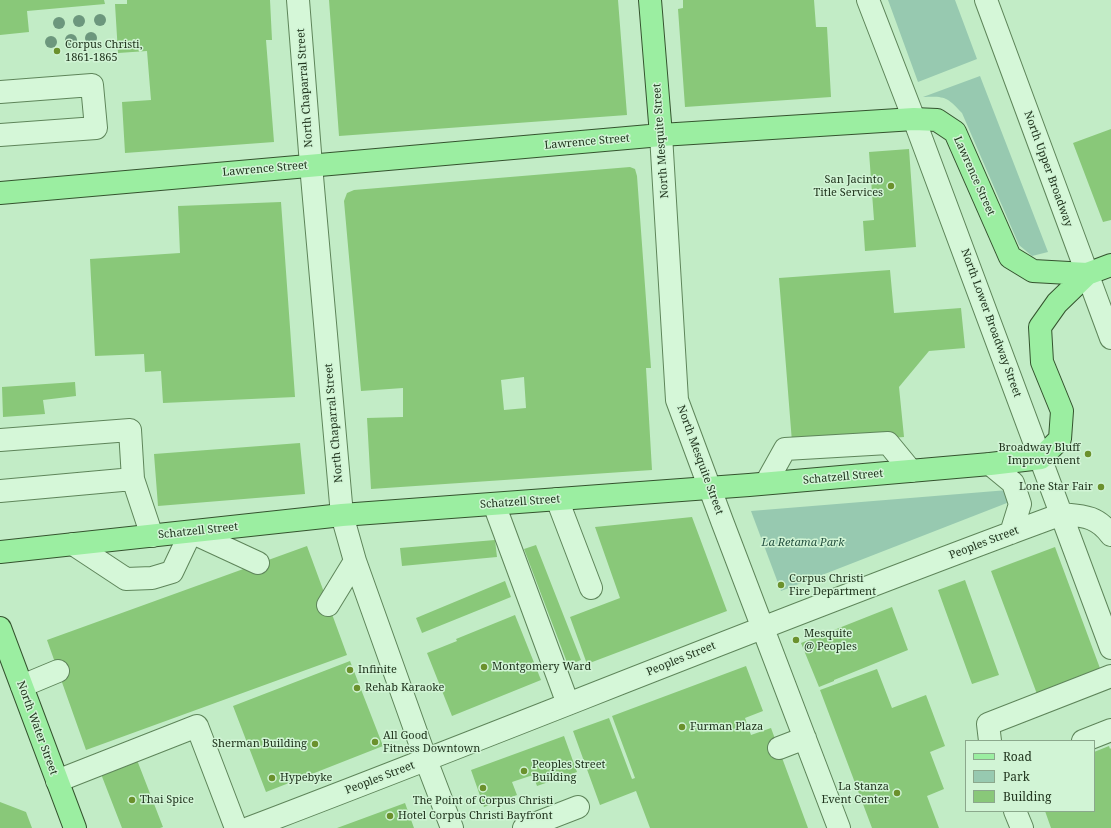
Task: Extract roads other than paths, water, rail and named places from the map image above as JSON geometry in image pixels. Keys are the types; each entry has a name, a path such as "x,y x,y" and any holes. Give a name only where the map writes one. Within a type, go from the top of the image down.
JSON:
{"main road":[{"name":"North Mesquite Street","path":"650,0 661,135"},
{"name":"Lawrence Street","path":"0,192 661,135 914,119 938,120 955,132 1010,257 1034,271 1087,274"},
{"path":"1041,458 1060,439 1062,411 1042,362 1040,327 1057,303 1087,274 1111,265"},
{"name":"Schatzell Street","path":"0,552 342,516 766,484 1041,458"},
{"name":"North Water Street","path":"0,628 75,828"}],"street":[{"name":"North Chaparral Street","path":"298,0 342,516 355,561 426,760 452,828"},
{"name":"North Lower Broadway Street","path":"868,0 914,119 1111,648"},
{"name":"North Upper Broadway","path":"986,0 1111,338"},
{"path":"0,92 92,85 96,128 0,136"},
{"name":"North Mesquite Street","path":"661,135 677,400 839,828"},
{"path":"0,440 130,430 133,479 152,536"},
{"path":"766,484 785,449 888,443 911,471"},
{"path":"990,464 1013,483 1020,504 1011,533"},
{"path":"0,491 133,479"},
{"path":"557,499 591,588"},
{"path":"494,504 568,704"},
{"name":"Peoples Street","path":"249,828 426,760 762,627 1062,514 1087,516 1105,527 1111,535"},
{"path":"73,544 126,579 152,578 172,572 191,532 258,563"},
{"path":"328,605 355,561"},
{"path":"22,686 58,671"},
{"path":"990,740 988,724 1111,676"},
{"path":"57,781 197,726 236,828"},
{"path":"1086,740 1111,730"},
{"path":"779,748 805,738"},
{"path":"524,828 578,807"},
{"path":"1015,812 1022,828"}],"place":[{"name":"Corpus Christi, 1861-1865","path":"57,51"},
{"name":"San Jacinto Title Services","path":"891,186"},
{"name":"Broadway Bluff Improvement","path":"1088,454"},
{"name":"Lone Star Fair","path":"1101,487"},
{"name":"Corpus Christi Fire Department","path":"781,585"},
{"name":"Mesquite @ Peoples","path":"796,640"},
{"name":"Montgomery Ward","path":"484,667"},
{"name":"Infinite","path":"350,670"},
{"name":"Rehab Karaoke","path":"357,688"},
{"name":"Furman Plaza","path":"682,727"},
{"name":"All Good Fitness Downtown","path":"375,742"},
{"name":"Sherman Building","path":"315,744"},
{"name":"Peoples Street Building","path":"524,771"},
{"name":"Hypebyke","path":"272,778"},
{"name":"The Point of Corpus Christi","path":"483,788"},
{"name":"La Stanza Event Center","path":"897,793"},
{"name":"Thai Spice","path":"132,800"},
{"name":"Hotel Corpus Christi Bayfront","path":"390,816"}],"park label":[{"name":"La Retama Park","path":"803,543"}]}
